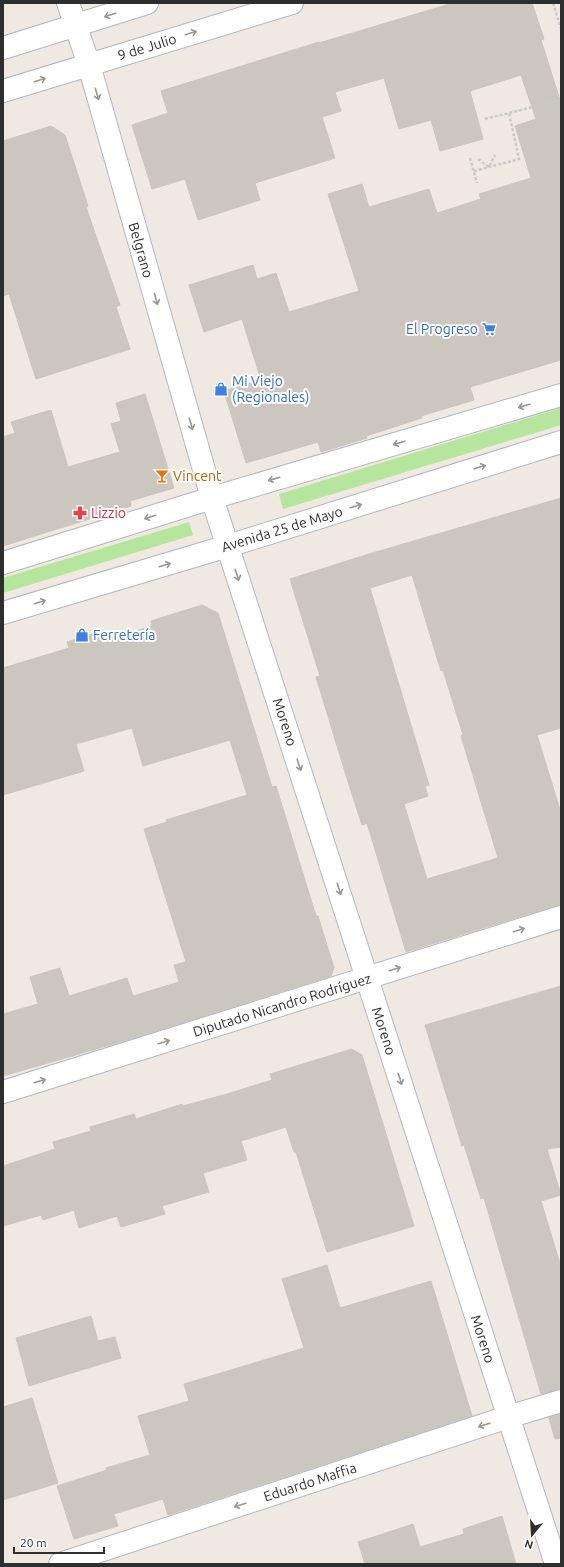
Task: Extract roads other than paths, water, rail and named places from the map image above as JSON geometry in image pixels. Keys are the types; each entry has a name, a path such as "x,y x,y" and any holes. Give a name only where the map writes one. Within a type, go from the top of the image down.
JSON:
{"street":[{"name":"Belgrano","path":"68,3 88,65 212,498"},
{"path":"3,48 147,3"},
{"name":"9 de Julio","path":"3,91 292,3"},
{"path":"3,563 212,498 561,395"},
{"name":"Avenida 25 de Mayo","path":"3,613 228,546 561,442"},
{"name":"Moreno","path":"212,498 556,1564"},
{"name":"Diputado Nicandro Rodríguez","path":"3,1092 561,917"},
{"name":"Eduardo Maffia","path":"60,1564 561,1401"}],"place":[{"name":"El Progreso","path":"489,329"},
{"name":"Mi Viejo (Regionales)","path":"221,389"},
{"name":"Vincent","path":"162,476"},
{"name":"Lizzio","path":"80,513"},
{"name":"Ferretería","path":"82,635"}]}
